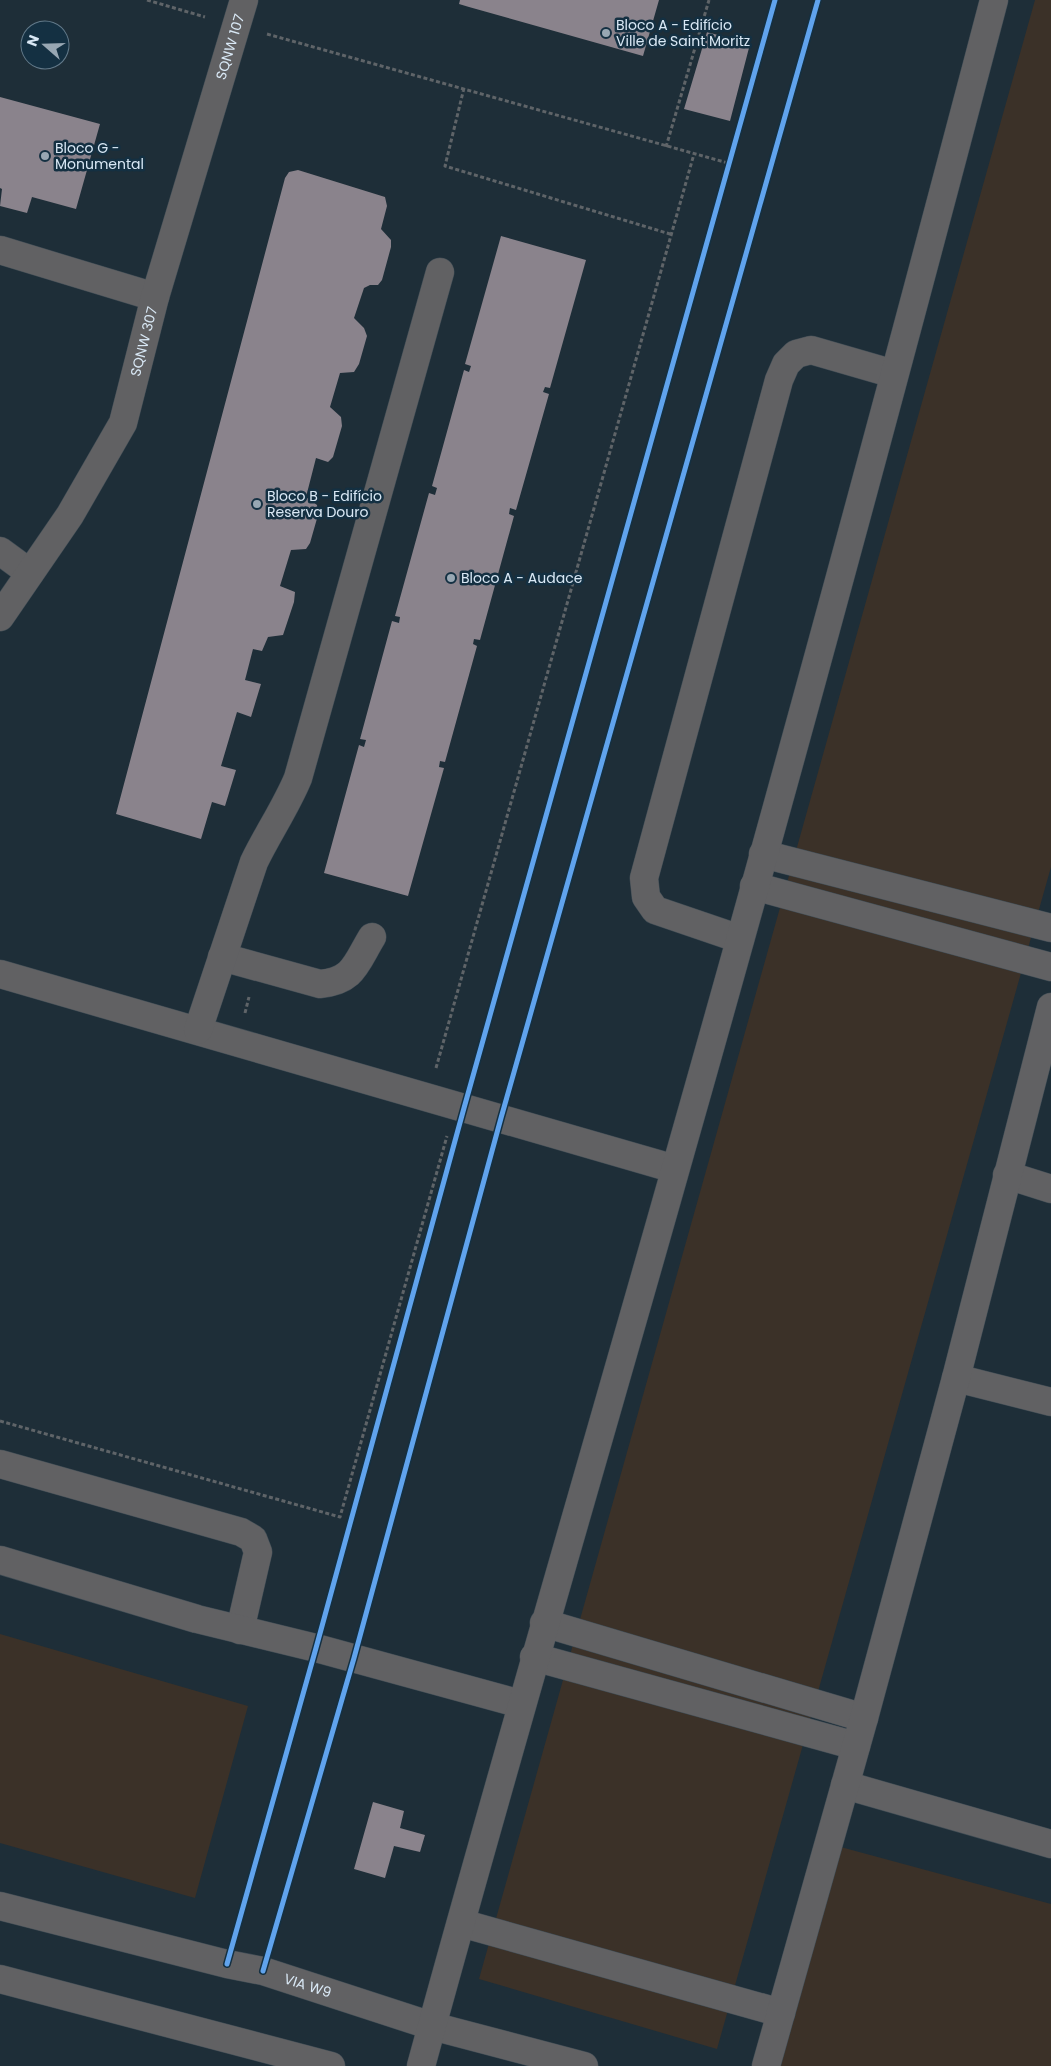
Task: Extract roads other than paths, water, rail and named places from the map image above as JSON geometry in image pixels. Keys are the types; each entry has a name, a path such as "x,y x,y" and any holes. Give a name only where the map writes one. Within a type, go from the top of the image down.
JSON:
{"street":[{"path":"421,2066 534,1657 676,1170 894,374 994,0"},
{"name":"SQNW 107","path":"215,92 240,13"},
{"name":"SQNW 307","path":"0,617 70,515 123,423 154,297 215,92"},
{"path":"0,250 154,297"},
{"path":"198,1030 254,862 266,837 286,806 298,778 440,272"},
{"path":"740,939 655,910 646,897 644,878 774,399 786,364 796,354 811,350 894,374"},
{"path":"0,551 30,573"},
{"path":"763,854 1051,928"},
{"path":"754,886 1051,967"},
{"path":"222,957 320,984 337,982 349,975 372,937"},
{"path":"0,974 676,1170"},
{"path":"766,2066 864,1718 956,1378 1051,1007"},
{"path":"1007,1175 1051,1189"},
{"path":"956,1378 1051,1402"},
{"path":"0,1464 241,1532 253,1539 258,1552 240,1630"},
{"path":"0,1560 240,1630 316,1648 521,1704"},
{"path":"544,1623 864,1718"},
{"path":"534,1657 856,1746"},
{"path":"845,1785 1051,1844"},
{"name":"VIA W9","path":"0,1906 227,1964 263,1971 432,2026 584,2066"},
{"path":"461,1923 781,2013"},
{"path":"0,1979 331,2066"}],"place":[{"name":"Bloco A - Edifício Ville de Saint Moritz","path":"606,33"},
{"name":"Bloco G - Monumental","path":"45,156"},
{"name":"Bloco B - Edifício Reserva Douro","path":"257,504"},
{"name":"Bloco A - Audace","path":"451,578"}]}
